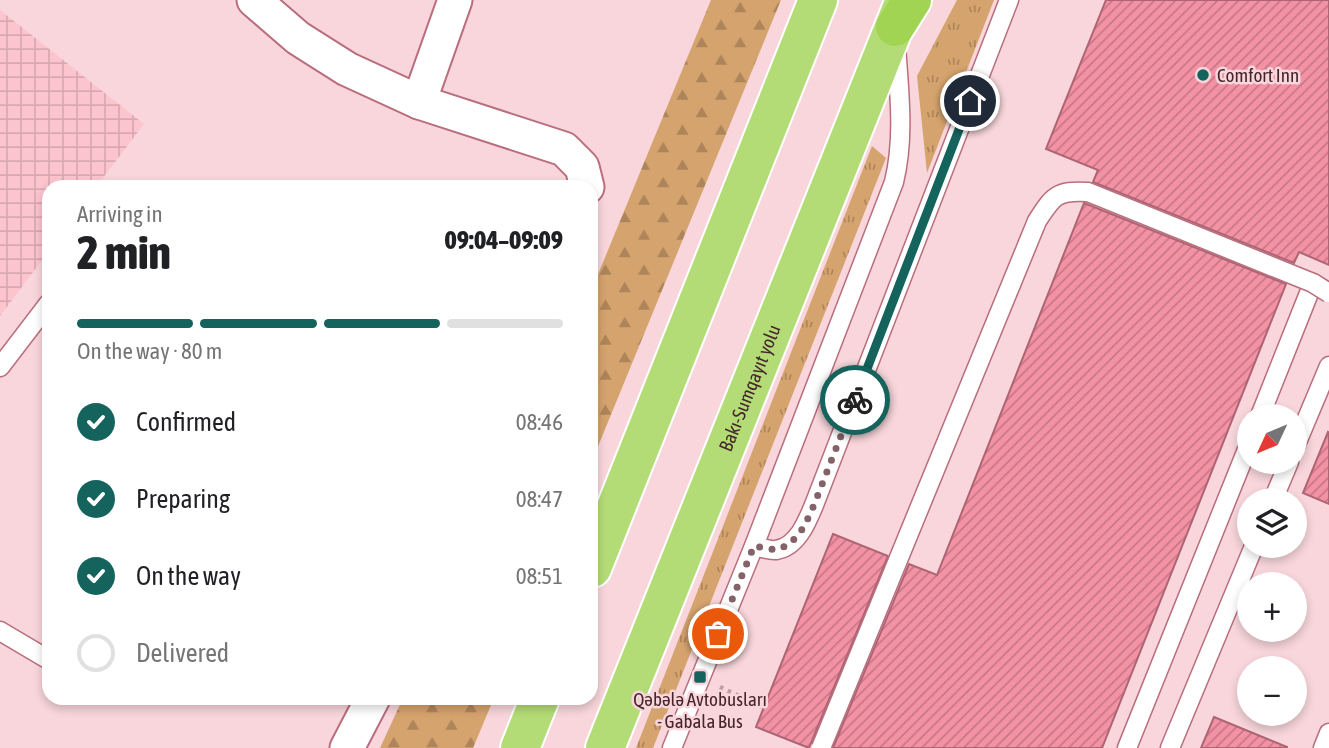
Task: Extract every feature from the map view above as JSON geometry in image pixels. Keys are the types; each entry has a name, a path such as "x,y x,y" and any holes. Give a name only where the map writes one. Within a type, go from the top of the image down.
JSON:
{"highway":[{"path":"598,553 818,0"},
{"name":"Bakı-Sumqayıt yolu","path":"605,748 904,9"},
{"path":"520,748 537,705"}],"street":[{"path":"254,0 298,38 346,69 419,102 564,149 582,167 585,180"},
{"path":"419,102 455,0"},
{"path":"347,748 369,705"}],"lane":[{"path":"754,546 776,550 790,544 804,527 1009,0"},
{"path":"672,748 754,546 894,182 901,127 904,9"},
{"path":"821,748 1037,221 1050,201 1067,191 1088,192 1313,284 1329,293"},
{"path":"1265,404 1313,284"},
{"path":"0,367 42,312"},
{"path":"1307,418 1329,366"},
{"path":"1127,748 1237,474"},
{"path":"1170,748 1249,558"},
{"path":"0,631 42,656"},
{"path":"1323,748 1329,733"}],"path":[{"path":"700,677 764,708"}],"shaded area":[{"path":"0,10 144,124 101,180 42,180 42,260 0,316"}],"green space":[{"path":"711,0 781,0 598,446 598,274"},
{"path":"957,0 994,0 927,173 917,76"},
{"path":"872,146 886,158 653,748 636,748"},
{"path":"400,705 491,705 473,748 380,748"}],"building":[{"name":"Comfort Inn","path":"1106,0 1329,0 1329,265 1299,252 1294,263 1093,182 1098,170 1046,149"},
{"path":"1084,203 1286,284 1102,748 833,748 909,564 937,575"},
{"path":"1328,432 1329,504 1307,495 1305,488"},
{"path":"833,534 888,556 809,748 756,727"},
{"path":"1214,717 1287,747 1287,748 1201,748"}],"way so far":[{"path":"718,634 754,546 776,550 790,544 804,527 855,400"}],"place":[{"name":"Comfort Inn","path":"1203,75"},
{"name":"Qəbələ Avtobusları - Gabala Bus","path":"700,677"}],"route":[{"path":"855,400 970,101"}]}
